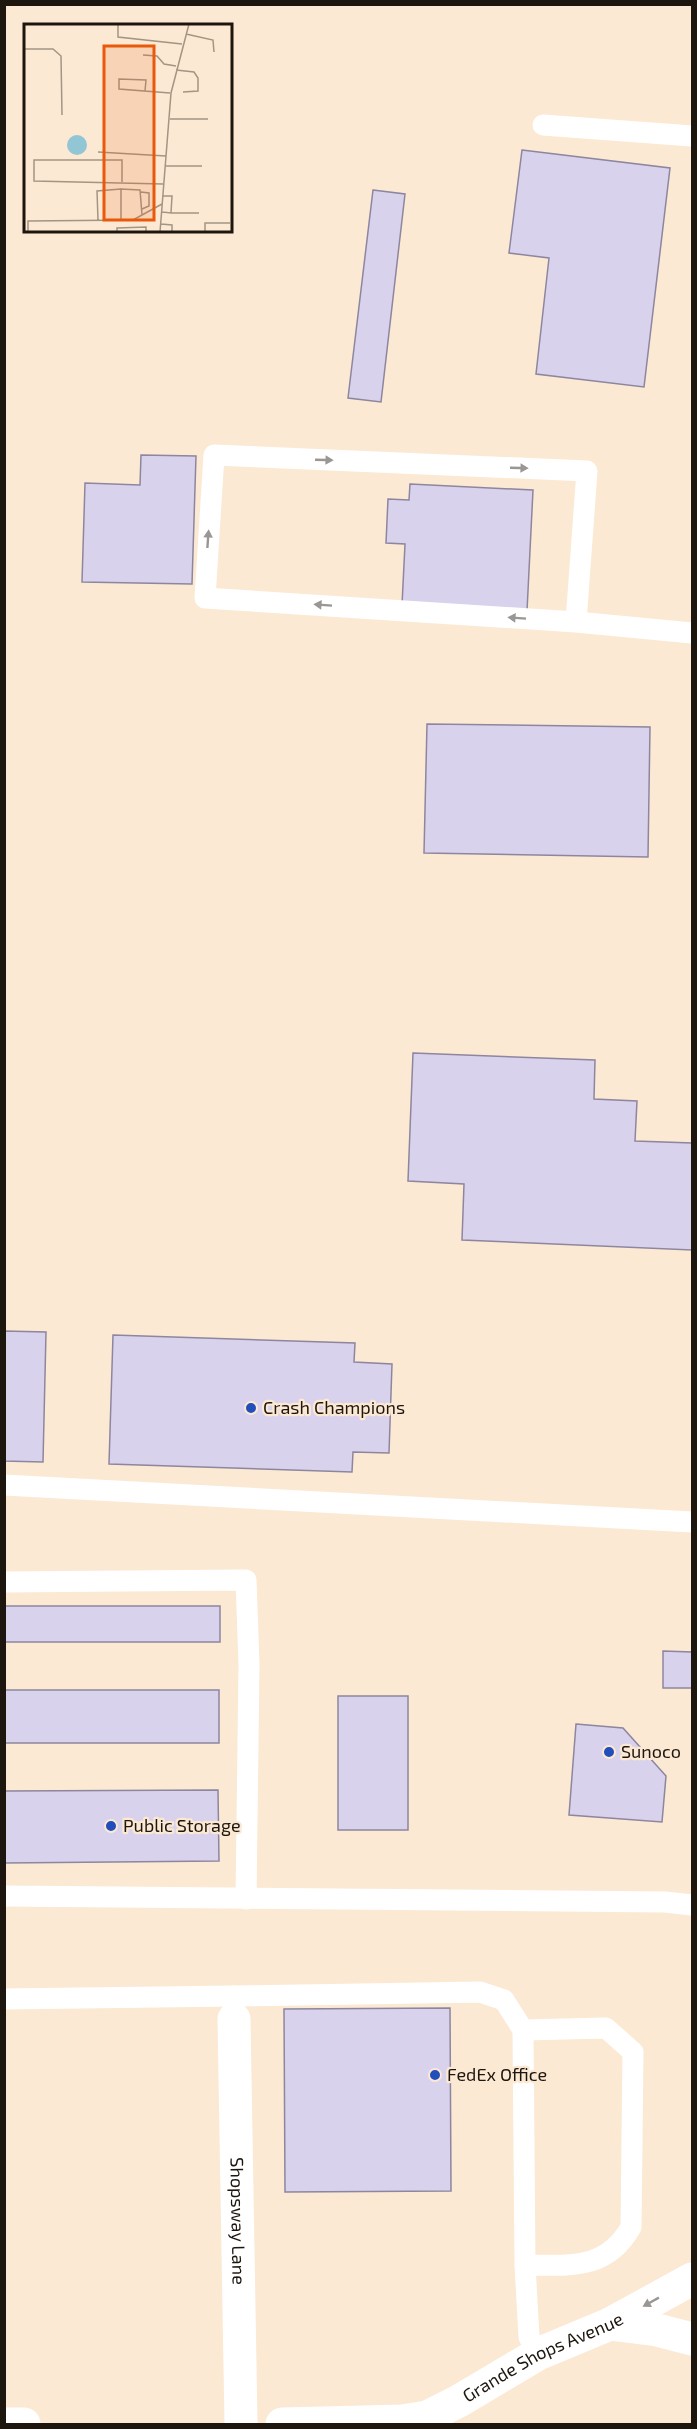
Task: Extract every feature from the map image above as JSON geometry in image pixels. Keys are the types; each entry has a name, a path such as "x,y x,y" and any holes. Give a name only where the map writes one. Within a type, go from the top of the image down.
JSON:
{"street":[{"name":"Shopsway Lane","path":"234,2007 241,2424"},
{"name":"Grande Shops Avenue","path":"282,2424 402,2421 427,2417 538,2354 610,2325 693,2279"},
{"path":"610,2325 657,2330 693,2339"},
{"path":"4,2424 24,2424"}],"lane":[{"path":"543,125 693,136"},
{"path":"576,622 587,471 214,455 205,598 576,622 693,633"},
{"path":"4,1485 693,1522"},
{"path":"4,1582 246,1580 249,1664 246,1899"},
{"path":"4,1896 653,1902 693,1905"},
{"path":"4,1999 234,2007 480,1992 504,2000 523,2030 525,2265 529,2337 538,2354"},
{"path":"523,2030 606,2028 633,2052 631,2227 621,2244 604,2256 583,2264 525,2265"}],"building":[{"path":"522,150 670,168 644,387 536,374 549,258 509,253"},
{"path":"373,190 405,194 381,402 348,398"},
{"path":"141,455 196,456 192,584 82,582 85,483 140,485"},
{"path":"410,484 533,490 527,611 402,605 405,544 386,543 388,499 409,500"},
{"path":"427,724 650,727 648,857 424,853"},
{"path":"413,1053 595,1060 594,1099 637,1101 635,1141 692,1143 692,1250 462,1240 464,1184 408,1181"},
{"path":"4,1331 46,1332 43,1462 4,1461"},
{"name":"Crash Champions","path":"113,1335 355,1343 354,1362 392,1364 389,1453 353,1452 352,1472 109,1464"},
{"path":"4,1606 220,1606 220,1642 4,1642"},
{"path":"663,1651 692,1652 692,1688 663,1688"},
{"path":"4,1690 219,1690 219,1743 4,1743"},
{"path":"338,1696 408,1696 408,1830 338,1830"},
{"path":"576,1724 623,1728 666,1776 662,1822 569,1815"},
{"name":"Public Storage","path":"218,1790 219,1861 4,1863 4,1791"},
{"path":"450,2008 451,2191 285,2192 284,2009"}],"place":[{"name":"Crash Champions","path":"251,1408"},
{"name":"Sunoco","path":"609,1752"},
{"name":"Public Storage","path":"111,1826"},
{"name":"FedEx Office","path":"435,2075"}]}
